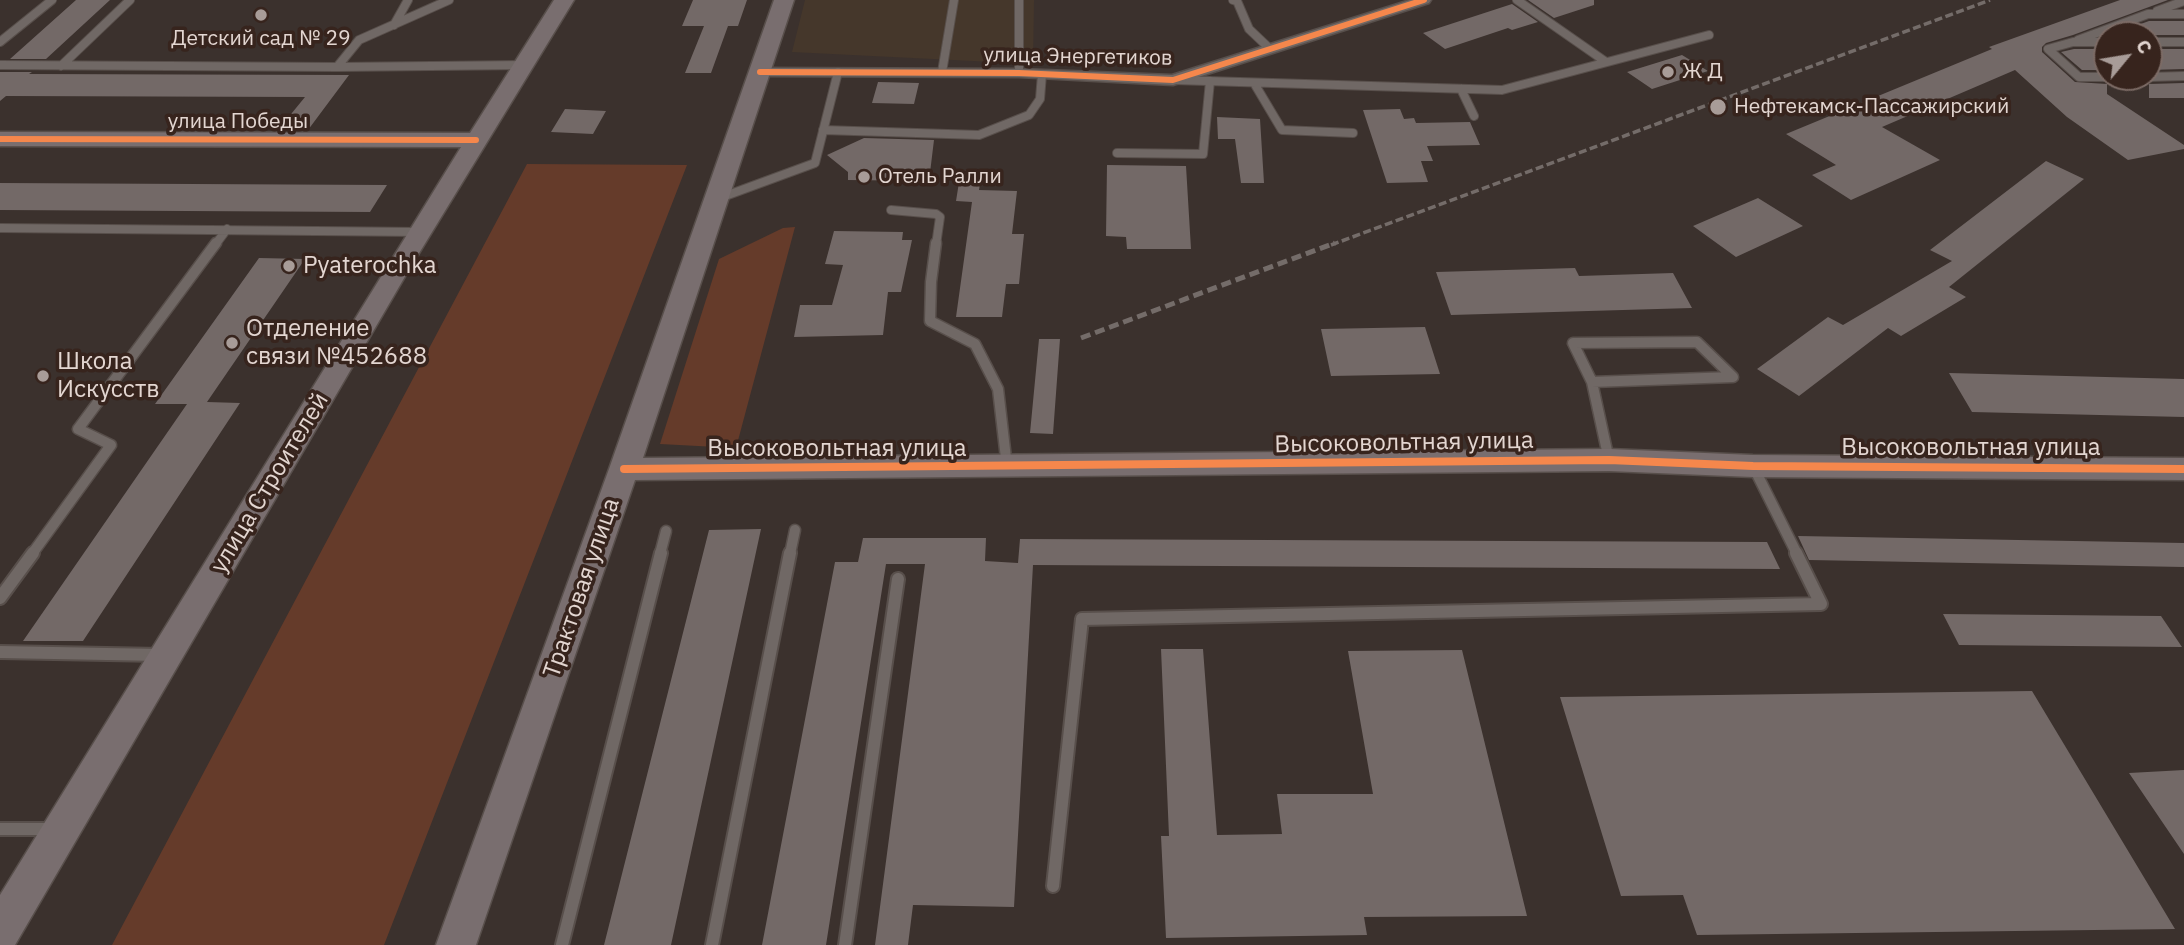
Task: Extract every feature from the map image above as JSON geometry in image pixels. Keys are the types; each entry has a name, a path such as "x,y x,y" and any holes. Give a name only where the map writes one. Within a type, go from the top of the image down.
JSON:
{"main road":[{"name":"улица Строителей","path":"0,932 164,655 243,529 476,140 564,0"},
{"name":"Трактовая улица","path":"456,945 624,469 646,398 784,0"},
{"name":"улица Победы","path":"0,139 476,140"},
{"name":"Высоковольтная улица","path":"624,469 1609,460 1753,466 2184,469"}],"street":[{"name":"улица Энергетиков","path":"760,72 1019,73 1173,80 1424,0"}],"lane":[{"path":"0,42 52,0"},
{"path":"61,66 130,0"},
{"path":"394,25 408,0"},
{"path":"337,67 359,40 449,0"},
{"path":"942,72 954,0"},
{"path":"1019,0 1019,73"},
{"path":"1233,0 1237,1 1249,29 1269,48"},
{"path":"1517,0 1606,62"},
{"path":"2093,77 2078,77 2048,49 2073,43 2184,1"},
{"path":"2148,14 2184,15"},
{"path":"1173,80 1503,90 1709,35"},
{"path":"2073,43 2093,43"},
{"path":"2163,43 2184,43"},
{"path":"0,65 525,65"},
{"path":"717,199 814,163 838,72"},
{"path":"823,130 979,135 1029,115 1040,99 1042,74"},
{"path":"2163,77 2184,76"},
{"path":"1117,153 1203,154 1210,81"},
{"path":"1254,83 1282,130 1353,133"},
{"path":"1461,89 1474,116"},
{"path":"891,210 936,214 940,218 931,282 930,321 975,344 998,389 1007,467"},
{"path":"0,229 420,232"},
{"path":"0,598 111,445 78,429 227,229"},
{"path":"1592,382 1733,377 1697,342 1573,343 1592,382 1609,460"},
{"path":"1053,886 1082,619 1821,604 1753,466"},
{"path":"712,945 795,530"},
{"path":"562,945 666,531"},
{"path":"845,945 898,579"},
{"path":"0,652 164,655"},
{"path":"0,829 62,830"}],"shaded area":[{"path":"805,0 1034,0 1033,64 792,52"},
{"path":"527,164 687,165 384,945 112,945"},
{"path":"795,227 736,448 660,444 719,259 783,228"}],"building":[{"path":"76,0 110,0 46,59 10,59"},
{"path":"693,0 747,0 738,26 728,26 711,73 685,73 704,26 682,26"},
{"path":"1528,0 1594,0 1594,5 1554,18"},
{"path":"2120,0 2168,0 2111,21 2093,21 2093,28 2046,43 2042,52 2075,82 2093,83 2093,91 2107,91 2107,94 2184,145 2184,149 2128,160 2067,117 2015,70 1882,127 1940,160 1851,200 1812,175 1836,165 1786,134 1992,49 1989,47"},
{"path":"1512,4 1538,22 1512,30 1508,28 1445,49 1423,33"},
{"path":"2163,21 2184,21 2184,35 2163,35"},
{"path":"2093,49 2093,70 2082,70 2061,52"},
{"path":"2163,49 2184,49 2184,69 2163,70"},
{"name":"Ж Д","path":"1682,55 1708,71 1652,89 1627,72"},
{"path":"0,72 349,75 308,130 278,130 305,97 6,96 0,101"},
{"path":"878,82 919,83 914,104 872,103"},
{"path":"2184,83 2184,98 2149,98 2149,91 2163,91 2163,84"},
{"path":"565,109 606,111 593,134 551,132"},
{"path":"1400,109 1404,119 1414,118 1416,123 1470,122 1480,145 1427,146 1433,161 1421,161 1428,182 1387,183 1363,110"},
{"path":"1217,117 1260,119 1264,183 1241,183 1235,139 1218,139"},
{"path":"864,138 934,140 929,181 848,180 848,172 827,155"},
{"path":"2046,161 2084,179 1949,287 1966,297 1901,336 1888,328 1799,396 1757,369 1828,317 1843,325 1952,261 1930,250"},
{"path":"1107,165 1186,166 1191,249 1127,249 1126,237 1106,236"},
{"path":"961,170 982,171 979,190 1017,191 1012,234 1024,234 1019,284 1006,284 1002,317 956,317 972,202 956,201"},
{"path":"0,183 387,185 370,212 0,210"},
{"path":"1758,198 1803,226 1736,257 1693,226"},
{"path":"834,231 903,232 902,240 912,240 901,292 888,292 883,335 794,337 800,305 832,305 843,265 825,264"},
{"path":"259,258 305,259 207,402 240,403 83,641 23,641 187,404 155,404"},
{"path":"1575,268 1579,276 1673,273 1692,308 1451,315 1436,272"},
{"path":"1425,327 1440,374 1331,376 1321,329"},
{"path":"1039,339 1060,339 1053,434 1030,433"},
{"path":"1949,373 2184,379 2184,417 1972,412"},
{"path":"761,529 671,945 604,945 709,530"},
{"path":"1798,536 2184,543 2184,567 1809,560"},
{"path":"863,538 986,538 985,561 1018,563 1020,539 1767,542 1780,569 1033,565 1014,907 913,905 908,945 875,945 925,564 886,564 826,945 762,945 835,562 858,562"},
{"path":"1943,614 2161,616 2182,647 1959,645"},
{"path":"1161,649 1203,649 1217,835 1282,834 1277,794 1373,794 1348,651 1462,650 1527,916 1364,917 1367,935 1166,938 1161,836 1169,836"},
{"path":"2032,691 2175,929 1697,935 1683,895 1621,896 1560,697"},
{"path":"2184,770 2184,854 2129,773"}],"railway":[{"path":"1331,245 1990,0"},
{"path":"1081,338 1335,243"}],"cycle path":[{"path":"760,72 1019,73 1173,80 1424,0"},
{"path":"0,139 476,140"},
{"path":"624,469 1609,460 1753,466 2184,469"}],"place":[{"name":"Детский сад № 29","path":"261,15"},
{"name":"Ж Д","path":"1668,72"},
{"name":"Нефтекамск-Пассажирский","path":"1718,107"},
{"name":"Отель Ралли","path":"864,177"},
{"name":"Pyaterochka","path":"289,266"},
{"name":"Отделение связи №452688","path":"232,343"},
{"name":"Школа Искусств","path":"43,376"}]}
